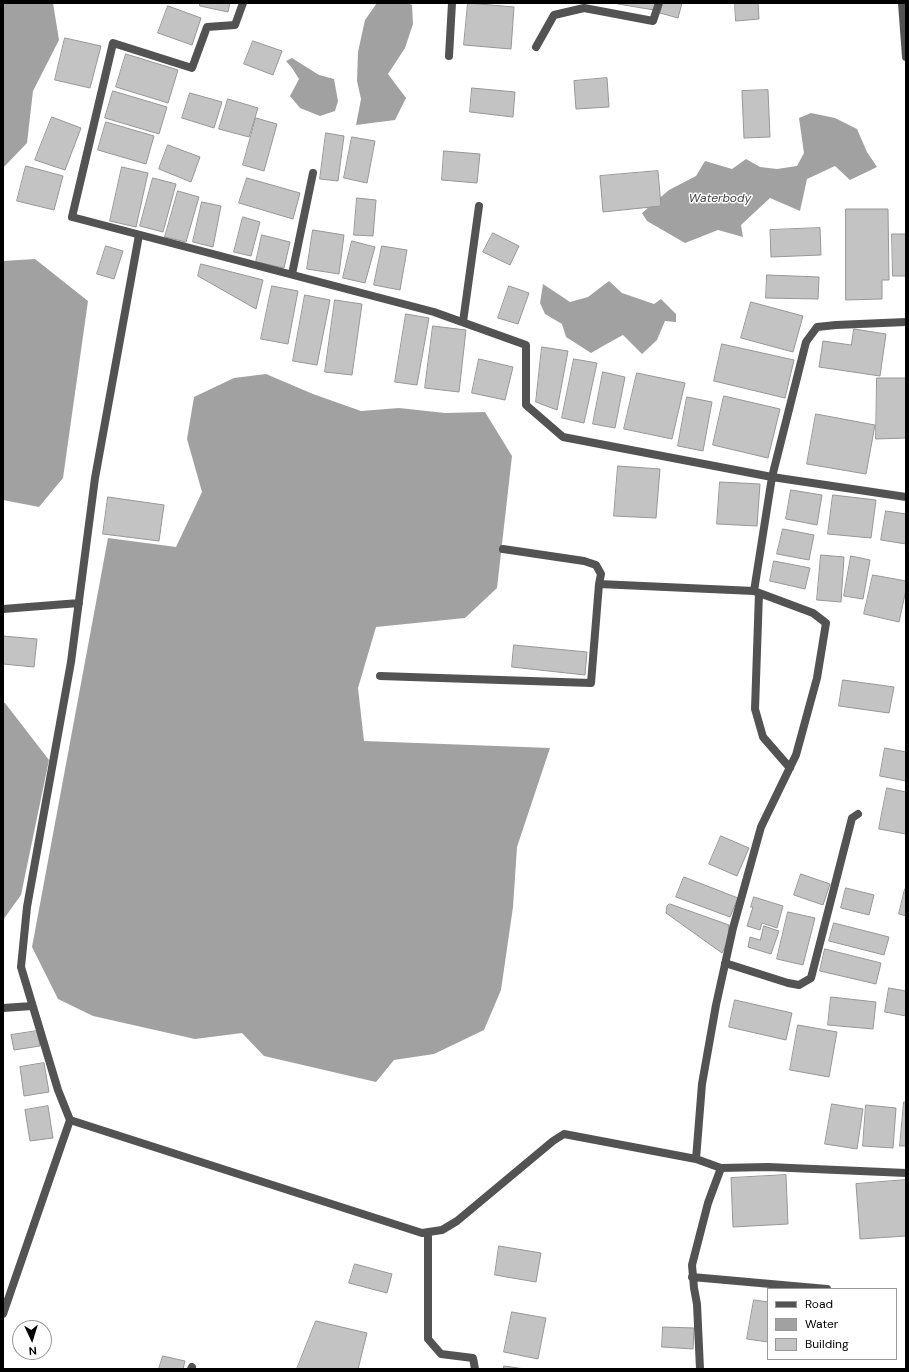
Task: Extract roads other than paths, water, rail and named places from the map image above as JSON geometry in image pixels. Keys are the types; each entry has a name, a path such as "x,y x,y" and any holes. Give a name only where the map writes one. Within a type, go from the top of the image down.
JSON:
{"street":[{"path":"243,3 235,25 207,27 192,68 113,43 72,217 434,312 526,345 526,405 563,437 772,477 906,497"},
{"path":"449,56 452,3"},
{"path":"536,47 554,15 584,8 653,21 659,3"},
{"path":"902,3 906,57"},
{"path":"292,274 313,173"},
{"path":"463,322 479,206"},
{"path":"3,1314 70,1120 58,1090 21,967 26,914 71,662 95,478 139,235"},
{"path":"790,768 763,737 755,709 756,592 772,477 806,342 817,328 836,324 906,322"},
{"path":"380,676 591,683 600,574 596,565 584,561 504,549"},
{"path":"599,584 756,592 813,613 826,623 817,678 796,755 761,827 733,928 702,1084 696,1159"},
{"path":"3,609 79,603"},
{"path":"725,963 788,983 799,985 811,978 852,818 858,814"},
{"path":"3,1008 32,1006"},
{"path":"70,1120 422,1232 442,1230 457,1221 553,1141 564,1134 696,1159 721,1168 768,1168 906,1173"},
{"path":"700,1369 697,1304 692,1277 692,1265 708,1203 721,1168"},
{"path":"428,1232 428,1339 440,1354 473,1358 475,1369"},
{"path":"692,1277 816,1288"}],"water":[{"path":"3,3 53,3 59,40 33,91 27,143 3,168"},
{"path":"377,3 407,3 412,5 413,24 405,48 388,74 406,98 395,120 356,125 361,99 357,81 358,52 365,20"},
{"path":"292,58 319,75 334,79 338,101 335,111 320,116 300,108 290,96 299,79 286,61"},
{"name":"Waterbody","path":"811,113 835,118 857,129 867,152 877,167 850,180 835,166 807,179 800,211 770,198 741,225 743,237 718,230 685,243 647,221 642,213 669,190 696,176 705,161 732,169 746,159 760,167 777,169 797,166 804,153 799,118"},
{"path":"35,259 88,301 63,478 39,507 3,500 3,261"},
{"path":"609,281 622,293 654,304 661,299 676,314 676,322 665,321 657,340 642,354 623,335 591,353 566,337 562,324 545,314 540,303 543,284 570,302 588,297"},
{"path":"266,374 313,394 361,411 399,408 445,413 485,412 512,456 497,588 465,618 376,627 358,688 364,741 550,748 517,847 513,907 501,990 484,1030 434,1054 394,1060 376,1082 264,1056 242,1033 195,1039 93,1016 58,999 32,947 108,538 176,547 202,492 187,439 194,397 234,378"},
{"path":"3,703 5,703 49,760 21,895 3,920"}]}
